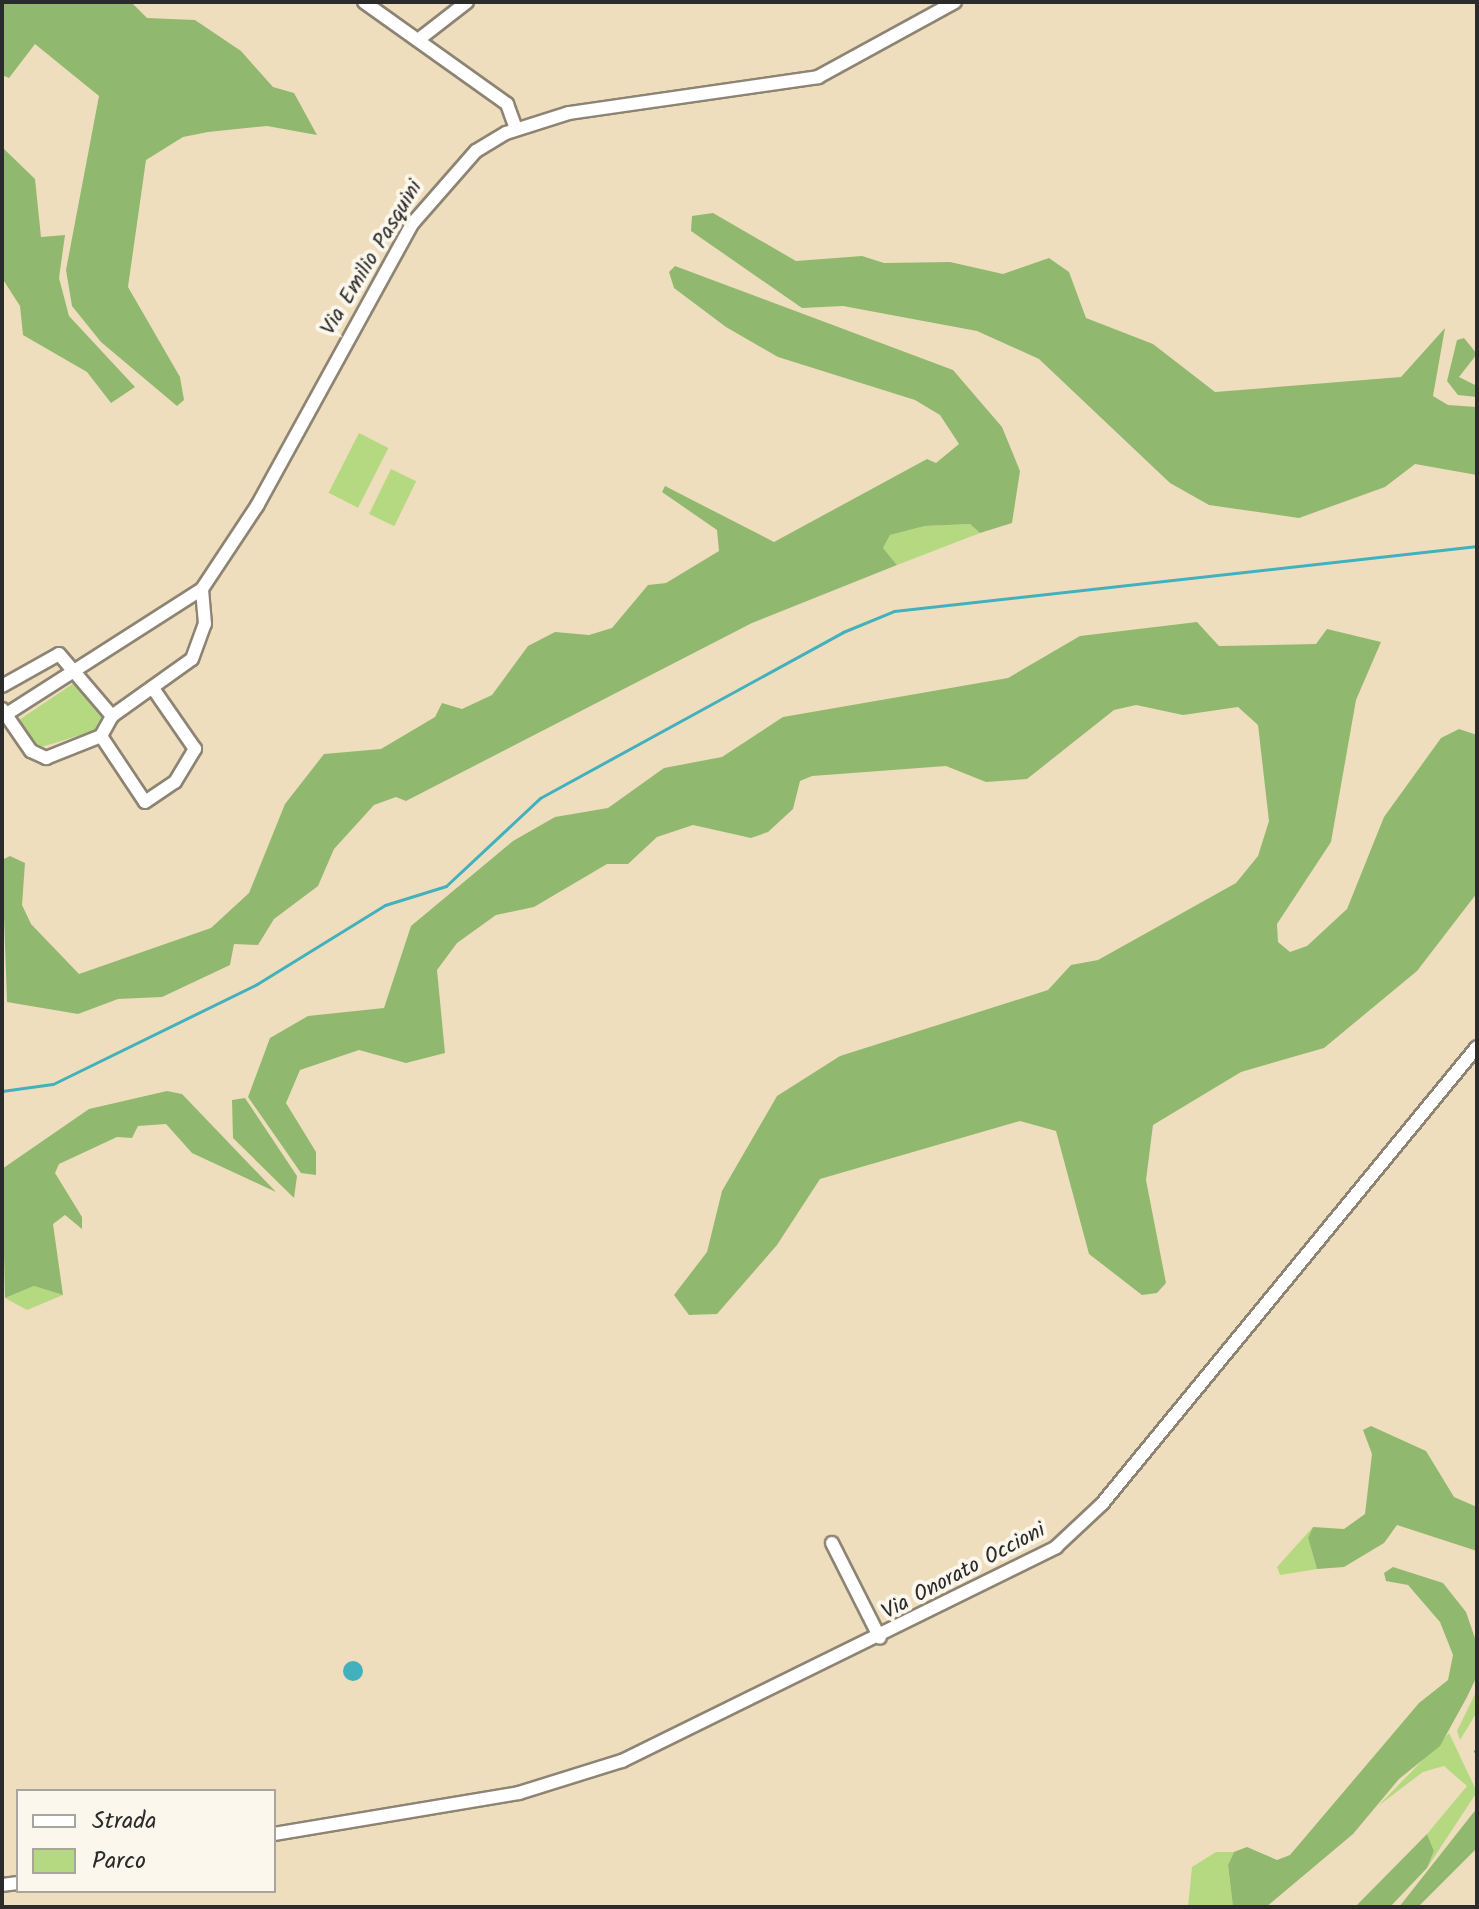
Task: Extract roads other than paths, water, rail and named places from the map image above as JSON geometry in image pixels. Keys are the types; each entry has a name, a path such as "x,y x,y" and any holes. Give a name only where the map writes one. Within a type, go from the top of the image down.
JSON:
{"street":[{"path":"364,2 507,104 516,129"},
{"path":"418,40 467,2"},
{"name":"Via Emilio Pasquini","path":"3,713 79,669 202,589 257,506 428,200 464,161 516,129 569,113 818,77 955,2"},
{"path":"3,713 31,751 46,758 101,736 112,716 152,687 199,646 202,589"},
{"path":"2,686 59,654 79,669 112,716"},
{"path":"101,736 145,802 175,782 195,749 152,687"},
{"name":"Via Onorato Occioni","path":"276,1834 570,1779 880,1638 1022,1568 1086,1522 1477,1047"},
{"path":"832,1543 880,1638"}],"water":[{"path":"353,1661 360,1664 363,1671 360,1678 353,1681 346,1678 343,1671 346,1664"}],"waterway":[{"path":"2,1091 53,1084 257,984 385,905 446,886 540,798 843,632 894,611 1477,546"}]}
